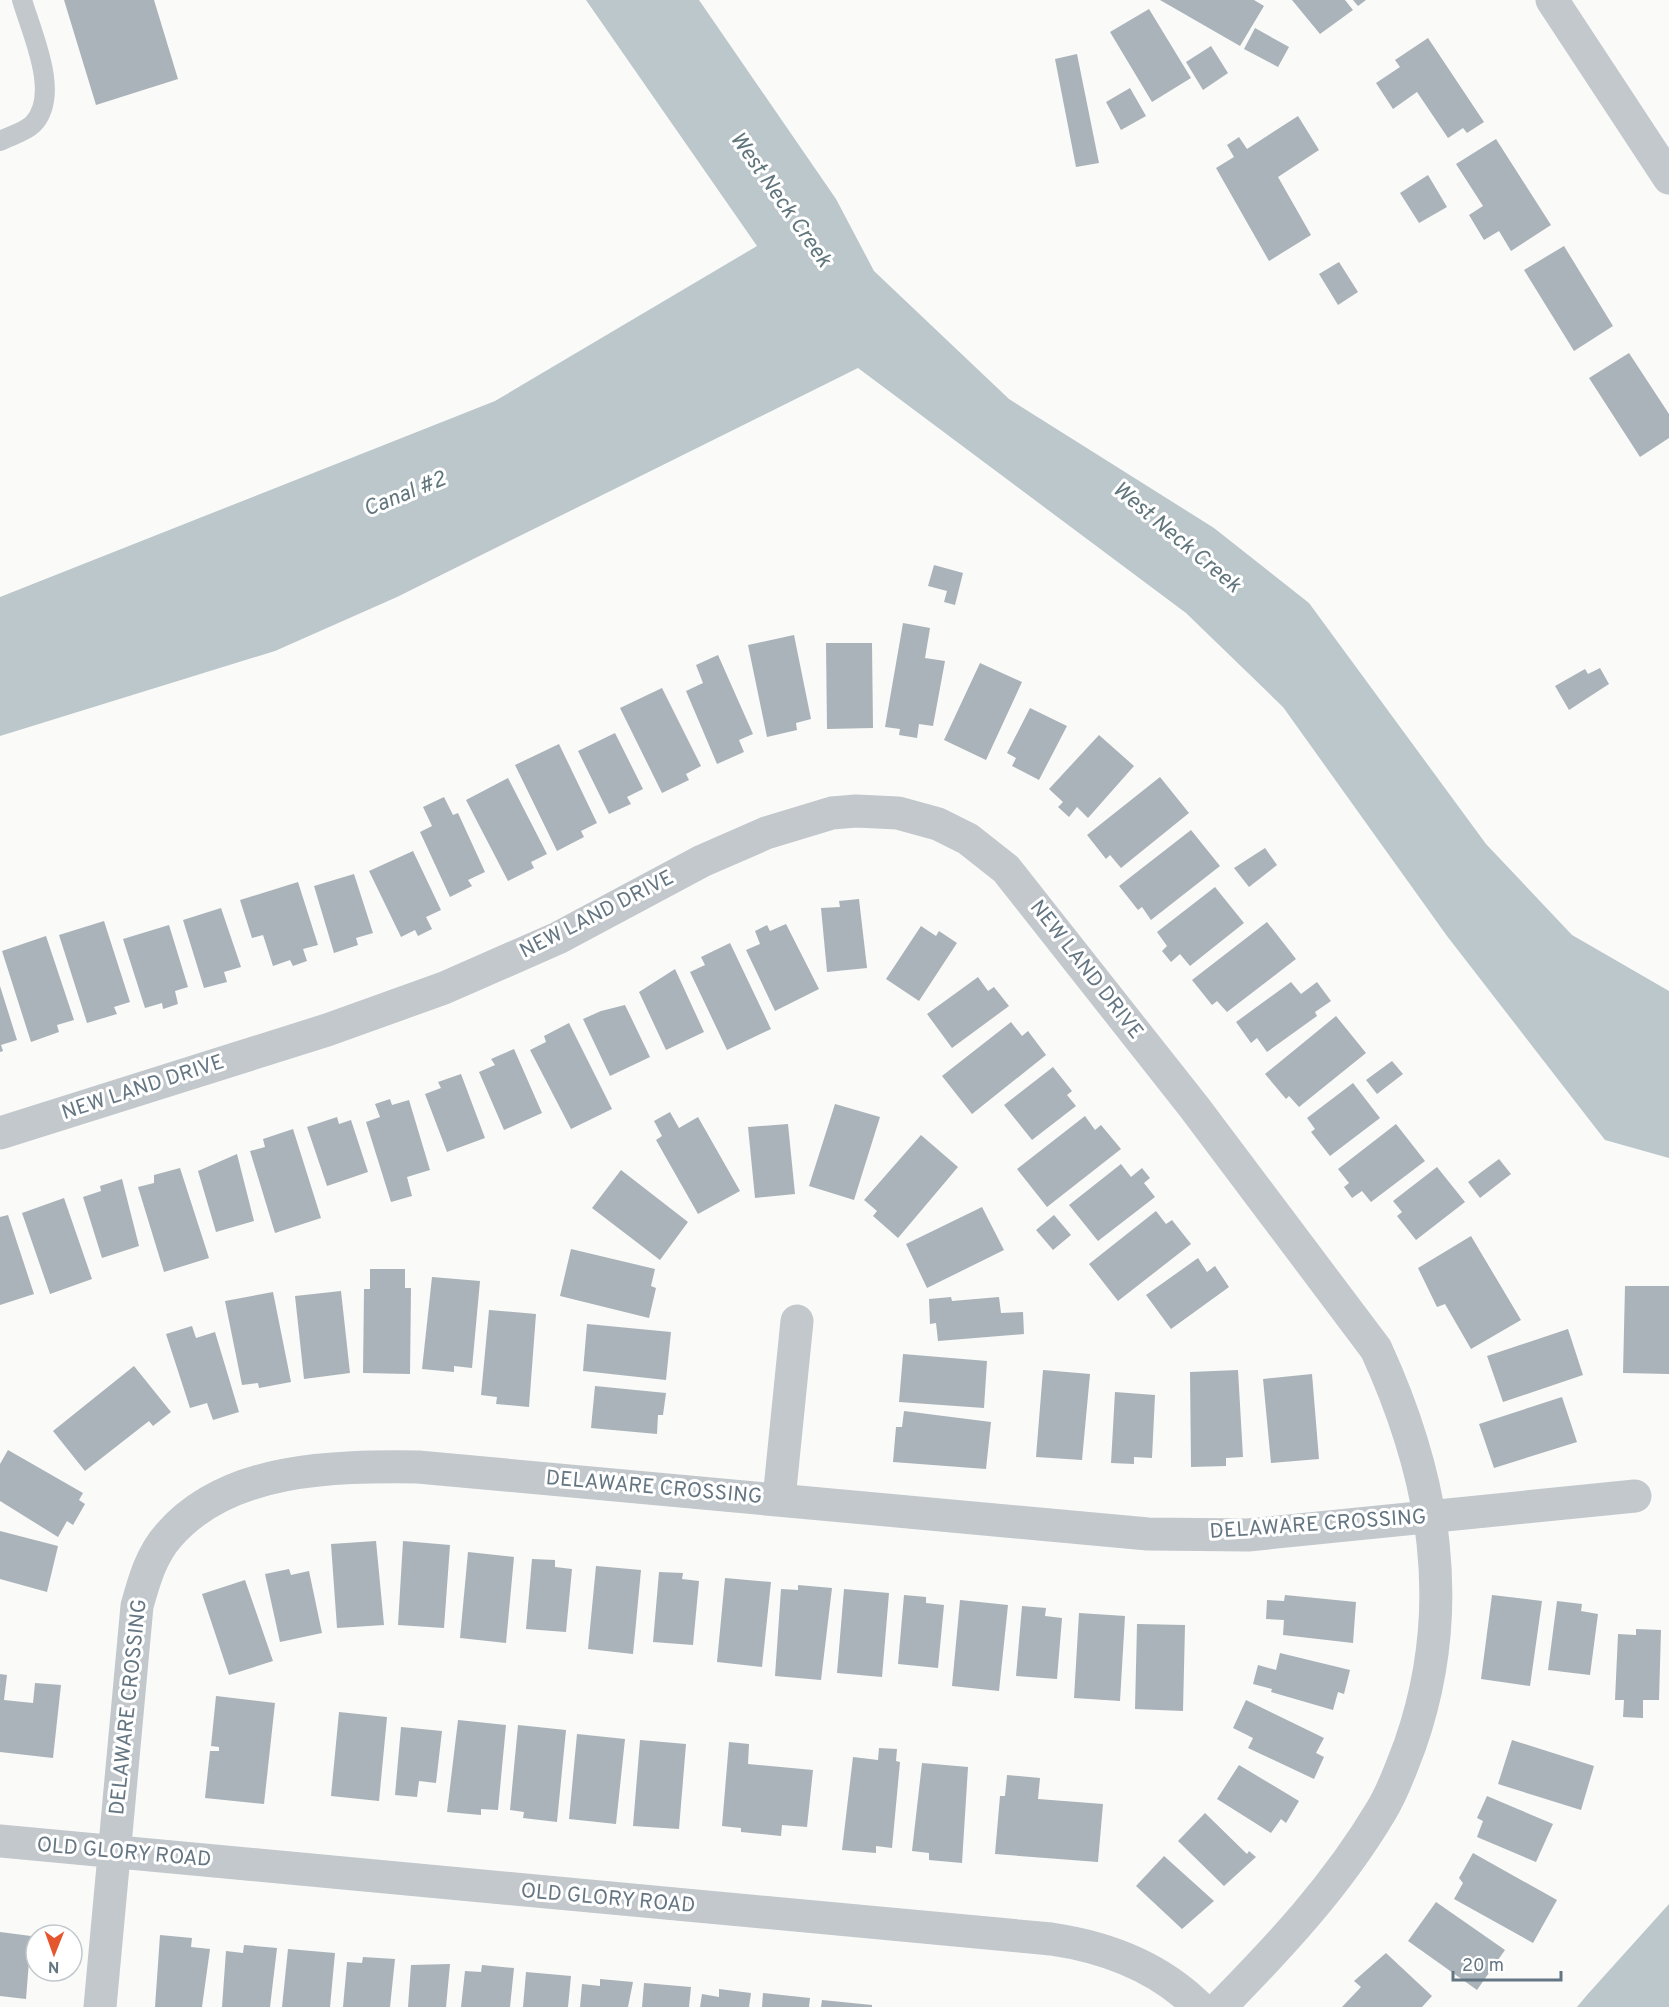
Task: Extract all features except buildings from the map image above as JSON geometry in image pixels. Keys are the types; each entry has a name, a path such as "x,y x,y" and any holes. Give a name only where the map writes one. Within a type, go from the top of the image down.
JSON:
{"street":[{"path":"1552,0 1669,178"},
{"name":"NEW LAND DRIVE","path":"0,1133 327,1030 444,988 558,938 702,861 766,834 832,813 856,810 898,813 938,824 968,839 1006,869 1215,1135 1376,1349 1394,1389 1418,1458 1430,1517 1438,1601 1430,1668 1418,1720 1396,1783 1382,1810 1335,1881 1293,1934 1220,2007"},
{"path":"779,1499 797,1321"},
{"name":"DELAWARE CROSSING","path":"100,2007 136,1606 149,1565 168,1536 200,1507 231,1490 297,1473 364,1467 396,1467 779,1499 1148,1534 1248,1535 1635,1496"},
{"name":"OLD GLORY ROAD","path":"0,1841 1051,1939 1078,1943 1121,1956 1154,1972 1199,2007"}],"lane":[{"path":"0,141 32,125 44,108 46,87 22,0"}],"water":[{"path":"586,0 699,0 836,199 874,271 1009,399 1214,528 1309,603 1486,844 1572,935 1669,991 1669,1158 1605,1140 1447,936 1283,707 1186,613 858,368 397,597 275,651 0,736 0,597 495,401 757,246"},
{"path":"1669,1904 1669,2007 1577,2007 1587,1995"}],"water label":[{"name":"West Neck Creek","path":"780,200"},
{"name":"Canal #2","path":"405,495"},
{"name":"West Neck Creek","path":"1176,538"}]}
